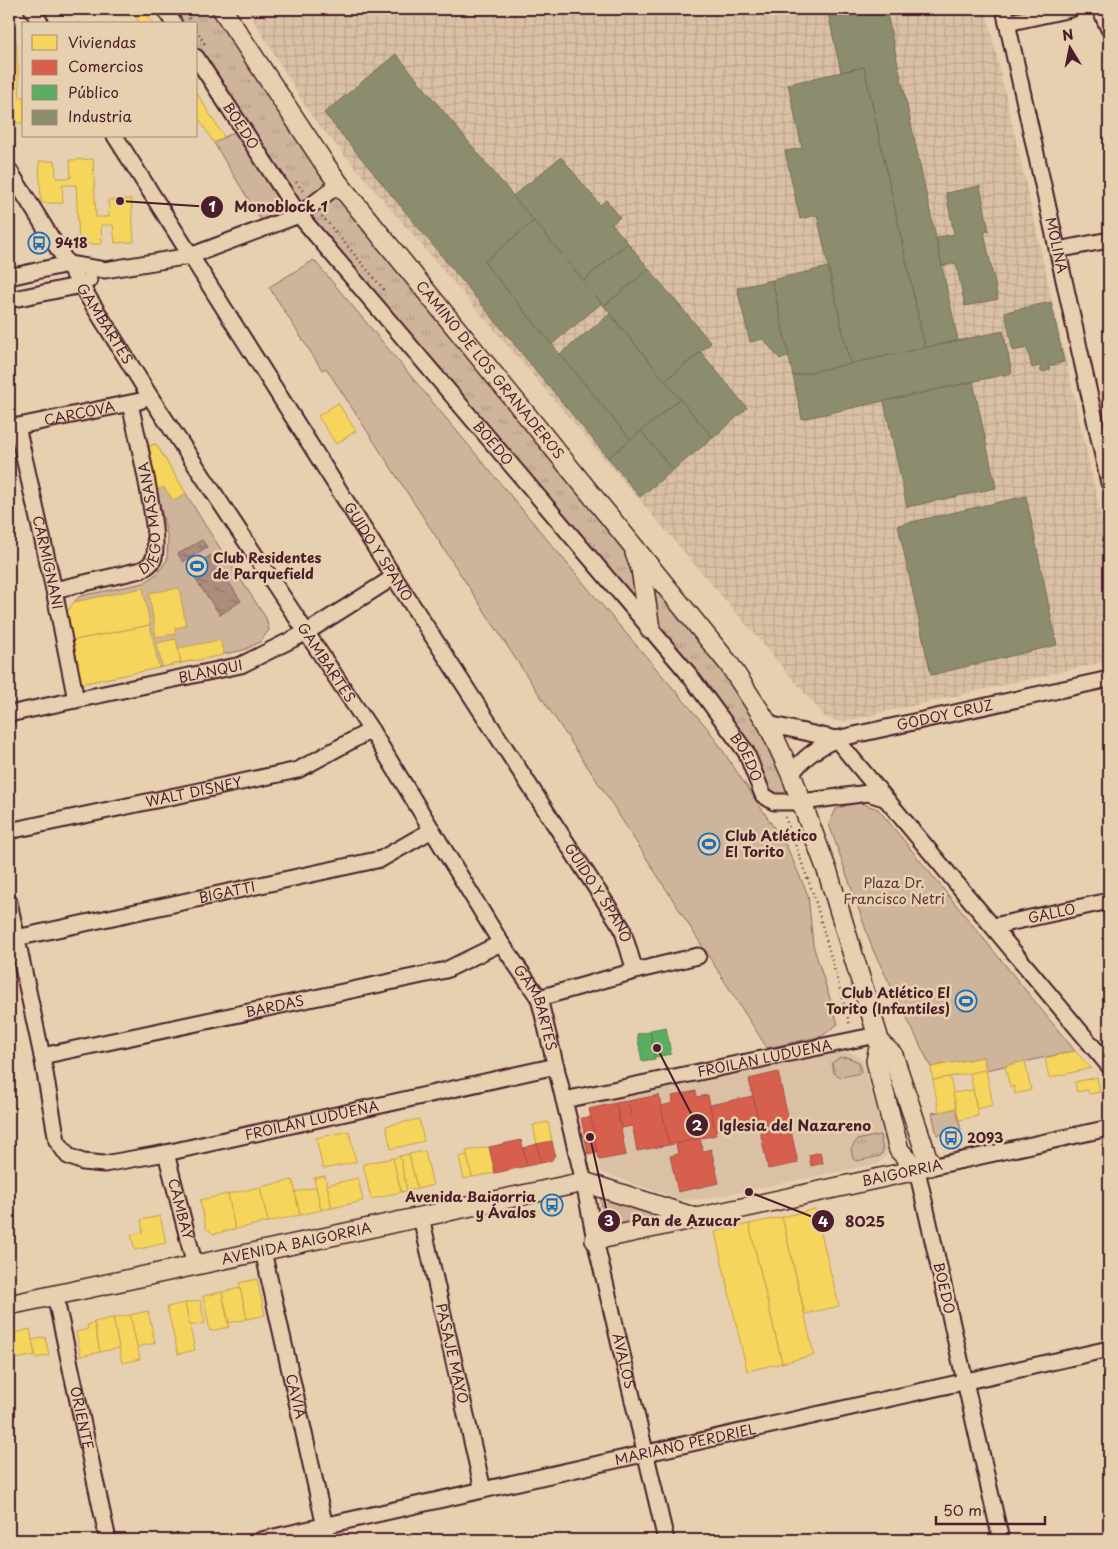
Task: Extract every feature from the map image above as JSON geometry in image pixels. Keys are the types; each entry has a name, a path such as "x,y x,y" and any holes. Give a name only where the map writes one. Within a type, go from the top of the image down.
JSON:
{"main road":[{"name":"CAMINO DE LOS GRANADEROS","path":"222,9 339,184 729,664 768,724 790,774"},
{"path":"632,545 641,569 650,630"},
{"name":"BOEDO","path":"790,774 828,873 879,1039 893,1055 923,1168"},
{"name":"BAIGORRIA","path":"595,1240 923,1168"},
{"path":"584,1182 695,1218"},
{"name":"AVENIDA BAIGORRIA","path":"9,1306 584,1182"}],"street":[{"path":"32,9 41,22"},
{"path":"165,9 173,22"},
{"path":"1005,16 1071,9"},
{"path":"1100,9 1109,29"},
{"name":"MOLINA","path":"1005,16 1057,250 1107,460 1109,482"},
{"name":"BOEDO","path":"198,61 299,215 687,672 746,752 763,795 774,802 802,802 868,793 884,798"},
{"name":"GUIDO Y SPANO","path":"115,138 394,577 622,928 635,970"},
{"name":"GAMBARTES","path":"9,170 152,398 371,730 502,943 539,998 584,1182"},
{"path":"9,277 68,264 105,270 190,256 299,215 339,184"},
{"path":"1057,250 1109,240"},
{"path":"9,300 82,284 105,270"},
{"name":"CARCOVA","path":"13,427 152,398"},
{"name":"DIEGO MASANA","path":"54,590 141,570 153,561 156,547 154,525 130,404"},
{"name":"CARMIGNANI","path":"13,427 54,590 76,700"},
{"name":"BLANQUI","path":"9,714 241,665 307,632 394,577"},
{"name":"GODOY CRUZ","path":"790,774 803,759 817,748 836,739 1109,679"},
{"path":"768,724 836,739 1109,1066"},
{"name":"WALT DISNEY","path":"9,831 298,770 371,730"},
{"name":"BIGATTI","path":"16,938 381,859 432,830"},
{"name":"GALLO","path":"994,926 1109,901"},
{"path":"9,902 42,1056"},
{"name":"BARDAS","path":"42,1056 446,970 502,943"},
{"path":"539,998 635,970 698,956"},
{"name":"FROILÁN LUDUEÑA","path":"564,1100 879,1039"},
{"name":"FROILÁN LUDUEÑA","path":"42,1056 57,1141 68,1156 83,1162 104,1164 166,1153 556,1066"},
{"name":"BAIGORRIA","path":"923,1168 1109,1128"},
{"name":"CAMBAY","path":"166,1153 195,1266"},
{"name":"BOEDO","path":"923,1168 965,1382 1001,1540"},
{"name":"ÁVALOS","path":"584,1182 595,1240 666,1540"},
{"name":"PASAJE MAYO","path":"421,1217 483,1490"},
{"name":"CAVIA","path":"263,1251 326,1533"},
{"name":"ORIENTE","path":"55,1296 108,1540"},
{"name":"MARIANO PERDRIEL","path":"261,1540 326,1533 483,1490 1109,1349"}],"shaded area":[{"path":"247,9 986,9 1109,550 1109,661 841,722 826,718 312,117"},
{"path":"839,1051 854,1053 862,1060 887,1148 886,1156 877,1164 705,1199 681,1200 601,1172 588,1102"}],"green space":[{"path":"165,9 222,9 326,166 729,664 802,802 774,802 746,752 299,215 198,60 198,22 173,22"},
{"path":"236,131 280,201 279,212 261,220 214,143"},
{"path":"314,260 606,610 709,730 787,847 808,895 813,945 838,1024 822,1036 767,1048 605,793 326,368 322,370 269,287"},
{"name":"Club Residentes de Parquefield","path":"156,444 205,525 266,618 269,630 260,642 244,650 79,684 74,602 80,596 144,583 158,573 167,560 168,539 149,446"},
{"name":"Club Atlético El Torito (Infantiles)","path":"857,802 878,809 1075,1051 986,1070 983,1057 931,1067 873,950 829,824 836,809"},
{"path":"847,1057 859,1062 861,1073 841,1077 834,1073 832,1063 839,1058"},
{"path":"956,1108 961,1130 937,1135 932,1113"},
{"path":"880,1135 883,1151 880,1156 857,1161 853,1159 851,1149 857,1140"},
{"path":"600,1196 670,1219 606,1232"}],"water":[{"path":"202,540 207,547 183,562 178,554"},
{"path":"211,555 241,601 220,615 189,570"}],"building: Viviendas":[{"path":"131,9 144,9 152,22 139,22"},
{"path":"9,39 16,39 20,97 22,97 22,123 9,123"},
{"path":"198,95 224,137 214,143 198,117"},
{"path":"93,159 96,217 109,217 108,200 131,199 134,242 115,243 113,225 101,225 102,244 79,244 76,185 62,185 63,203 41,203 39,161 55,161 56,178 71,178 70,160"},
{"path":"338,403 356,431 336,444 318,416"},
{"path":"156,444 186,493 174,501 164,487 157,490 149,446"},
{"path":"143,588 150,625 70,641 65,615 74,602"},
{"path":"179,588 186,626 175,628 176,634 156,637 149,593"},
{"path":"150,625 159,668 79,684 70,641"},
{"path":"176,639 181,663 162,667 157,643"},
{"path":"220,640 224,655 181,663 178,648"},
{"path":"1075,1051 1091,1068 1049,1078 1045,1058"},
{"path":"983,1057 986,1070 933,1080 931,1067"},
{"path":"1025,1061 1031,1090 1015,1094 1014,1086 1010,1087 1005,1066"},
{"path":"986,1070 993,1105 977,1109 970,1073"},
{"path":"950,1077 956,1108 939,1112 933,1080"},
{"path":"1097,1077 1100,1092 1089,1094 1088,1090 1077,1092 1075,1082"},
{"path":"973,1090 978,1116 959,1120 953,1093"},
{"path":"419,1119 424,1141 391,1149 386,1126"},
{"path":"548,1122 552,1141 537,1144 533,1125"},
{"path":"349,1131 356,1162 323,1169 316,1138"},
{"path":"489,1147 495,1173 472,1177 466,1151"},
{"path":"425,1151 433,1185 417,1189 409,1154"},
{"path":"409,1154 417,1189 407,1191 400,1156"},
{"path":"467,1155 472,1177 464,1179 459,1157"},
{"path":"400,1156 407,1191 401,1192 393,1158"},
{"path":"393,1158 401,1192 371,1199 363,1164"},
{"path":"325,1176 332,1208 321,1210 314,1178"},
{"path":"358,1178 363,1201 332,1208 327,1185"},
{"path":"293,1180 300,1215 268,1222 260,1187"},
{"path":"260,1187 268,1222 235,1229 228,1194"},
{"path":"316,1187 321,1210 300,1215 295,1192"},
{"path":"228,1194 235,1229 214,1234 206,1228 200,1200"},
{"path":"815,1209 839,1306 805,1314 782,1217"},
{"path":"160,1216 166,1243 135,1250 131,1235 143,1232 141,1220"},
{"path":"782,1217 814,1355 782,1363 749,1224"},
{"path":"749,1224 782,1363 747,1371 715,1232"},
{"path":"257,1279 265,1315 247,1319 239,1283"},
{"path":"240,1288 247,1319 229,1323 222,1292"},
{"path":"222,1292 229,1327 210,1331 203,1296"},
{"path":"200,1300 205,1323 190,1326 185,1303"},
{"path":"185,1303 195,1350 178,1354 167,1307"},
{"path":"148,1311 155,1343 137,1347 130,1315"},
{"path":"130,1315 140,1359 122,1363 113,1318"},
{"path":"113,1318 119,1348 100,1352 94,1322"},
{"path":"94,1323 100,1352 81,1356 76,1332 88,1329 87,1325"},
{"path":"30,1329 35,1355 16,1359 11,1334"},
{"path":"45,1337 49,1355 36,1358 32,1340"},
{"path":"9,1351 14,1374 9,1376"}],"building: Comercios":[{"path":"778,1072 798,1163 768,1169 749,1079"},
{"path":"696,1091 697,1097 708,1095 716,1135 669,1145 661,1106 673,1103 672,1096"},
{"path":"659,1095 669,1145 637,1151 628,1101"},
{"path":"753,1096 758,1121 715,1130 710,1105"},
{"path":"628,1101 633,1126 621,1128 616,1103"},
{"path":"616,1103 626,1155 599,1160 589,1109"},
{"path":"591,1117 597,1152 588,1154 581,1118"},
{"path":"700,1138 703,1151 711,1149 719,1183 678,1192 670,1156 678,1154 676,1144"},
{"path":"521,1140 527,1166 495,1173 489,1147"},
{"path":"552,1141 555,1155 551,1161 541,1163 537,1144"},
{"path":"537,1144 541,1163 527,1166 523,1148"},
{"path":"820,1152 823,1163 811,1166 809,1155"}],"building: Público":[{"path":"666,1027 671,1054 655,1057 650,1030"},
{"path":"650,1032 655,1059 642,1061 637,1034"}],"building: Industria":[{"path":"827,9 886,9 958,340 925,348 864,67 841,72"},
{"path":"396,54 534,221 484,262 631,440 608,458 324,113"},
{"path":"864,67 925,348 850,364 817,215 800,219 785,151 802,148 788,84"},
{"path":"561,157 600,205 606,200 620,217 612,224 628,243 583,281 513,196"},
{"path":"980,186 989,231 984,232 998,299 965,306 956,263 942,266 936,238 954,234 946,193"},
{"path":"534,221 602,303 552,344 484,262"},
{"path":"628,243 649,269 604,306 583,281"},
{"path":"828,267 850,364 793,376 772,280"},
{"path":"649,269 711,343 665,381 604,306"},
{"path":"772,280 789,357 780,359 763,339 750,342 737,288"},
{"path":"1051,302 1064,362 1049,366 1050,370 1041,372 1040,366 1032,368 1027,348 1013,351 1005,312"},
{"path":"610,314 680,399 631,440 560,354"},
{"path":"1003,331 1012,373 802,419 793,376"},
{"path":"701,352 747,408 713,438 665,381"},
{"path":"973,382 996,488 907,507 884,401"},
{"path":"680,399 713,438 673,470 641,431"},
{"path":"641,431 673,470 640,497 608,458"},
{"path":"1026,496 1057,645 931,675 898,525"}],"place":[{"name":"Monoblock 1","path":"120,201"},
{"name":"9418","path":"39,243"},
{"name":"Club Residentes de Parquefield","path":"197,566"},
{"name":"Club Atlético El Torito","path":"709,844"},
{"name":"Club Atlético El Torito (Infantiles)","path":"966,1001"},
{"name":"Iglesia del Nazareno","path":"657,1048"},
{"name":"Pan de Azucar","path":"590,1137"},
{"name":"2093","path":"951,1138"},
{"name":"8025","path":"749,1192"},
{"name":"Avenida Baigorria y Ávalos","path":"552,1205"}],"park label":[{"name":"Plaza Dr. Francisco Netri","path":"894,892"}]}
